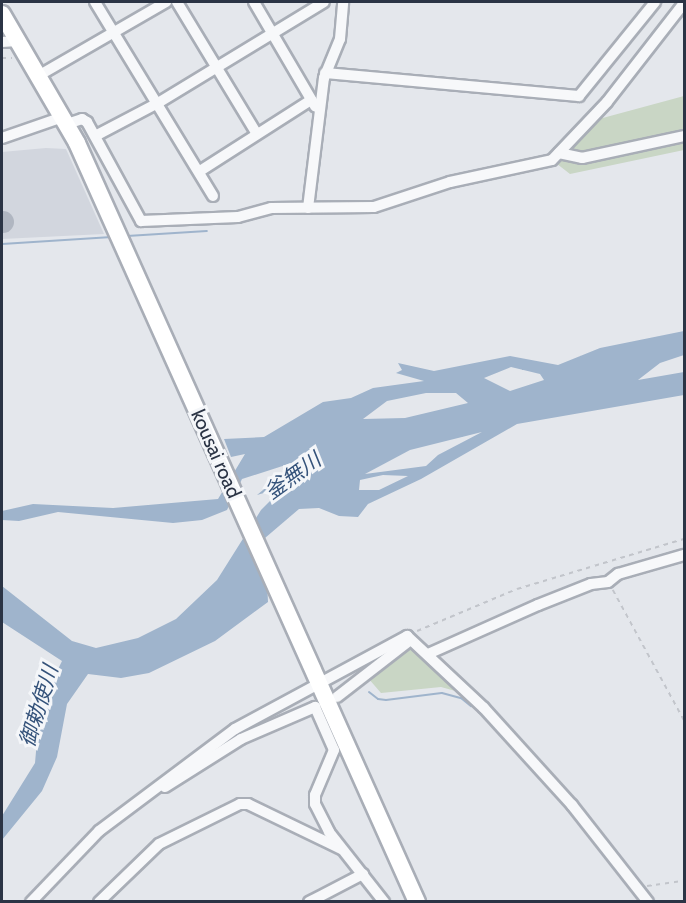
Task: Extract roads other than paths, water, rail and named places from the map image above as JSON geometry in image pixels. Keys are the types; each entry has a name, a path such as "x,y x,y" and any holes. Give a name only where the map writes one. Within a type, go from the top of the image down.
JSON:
{"highway":[{"name":"kousai road","path":"2,14 9,41 38,76 65,121 98,191 417,902"}],"street":[{"path":"95,2 200,171 213,196"},
{"path":"38,76 166,2"},
{"path":"177,2 257,134"},
{"path":"200,171 257,134 313,103 254,2"},
{"path":"97,135 158,103 324,2"},
{"path":"308,208 326,73 340,39 343,2"},
{"path":"326,73 579,96 655,2"},
{"path":"2,138 65,121 82,119 97,135 141,221 208,220 271,208 374,207 430,188 552,160 607,102 684,3"},
{"path":"559,153 582,158 684,136"},
{"path":"428,654 538,604 591,585 608,582 618,574 684,555"},
{"path":"31,902 99,831 145,794 235,729 317,680 409,638"},
{"path":"409,638 468,690 572,805 648,902"},
{"path":"337,697 409,638"},
{"path":"145,794 181,778 260,729 315,707 334,750 315,795 315,804 344,850 384,902"},
{"path":"99,902 159,844 240,804 248,804 344,850"},
{"path":"309,902 363,874"}],"water":[{"name":"釜無川","path":"684,331 684,355 660,363 638,380 684,372 684,395 517,424 421,479 368,504 358,517 339,516 319,508 299,509 265,538 268,602 215,641 149,673 121,678 88,674 67,704 57,757 42,791 2,840 2,816 35,763 40,706 62,661 2,622 2,586 72,641 96,648 138,638 176,619 217,580 261,510 284,487 257,495 298,461 242,479 227,510 202,520 173,523 58,512 19,521 2,520 2,511 33,504 113,508 218,499 245,454 231,457 224,439 264,437 323,402 351,398 373,388 424,381 396,373 402,370 398,363 434,371 510,356 558,365 600,348","holes":["511,367 540,374 544,380 510,391 484,378","426,393 456,393 468,403 405,418 363,419 387,401","482,432 438,455 426,466 365,474 410,450","383,475 408,476 379,490 359,490 360,480"]}],"waterway":[{"path":"127,236 207,231"},
{"path":"2,244 112,237"},
{"path":"369,692 378,699 386,700 442,693 461,698 471,706"}],"water label":[{"name":"御勅使川","path":"39,706"}]}
